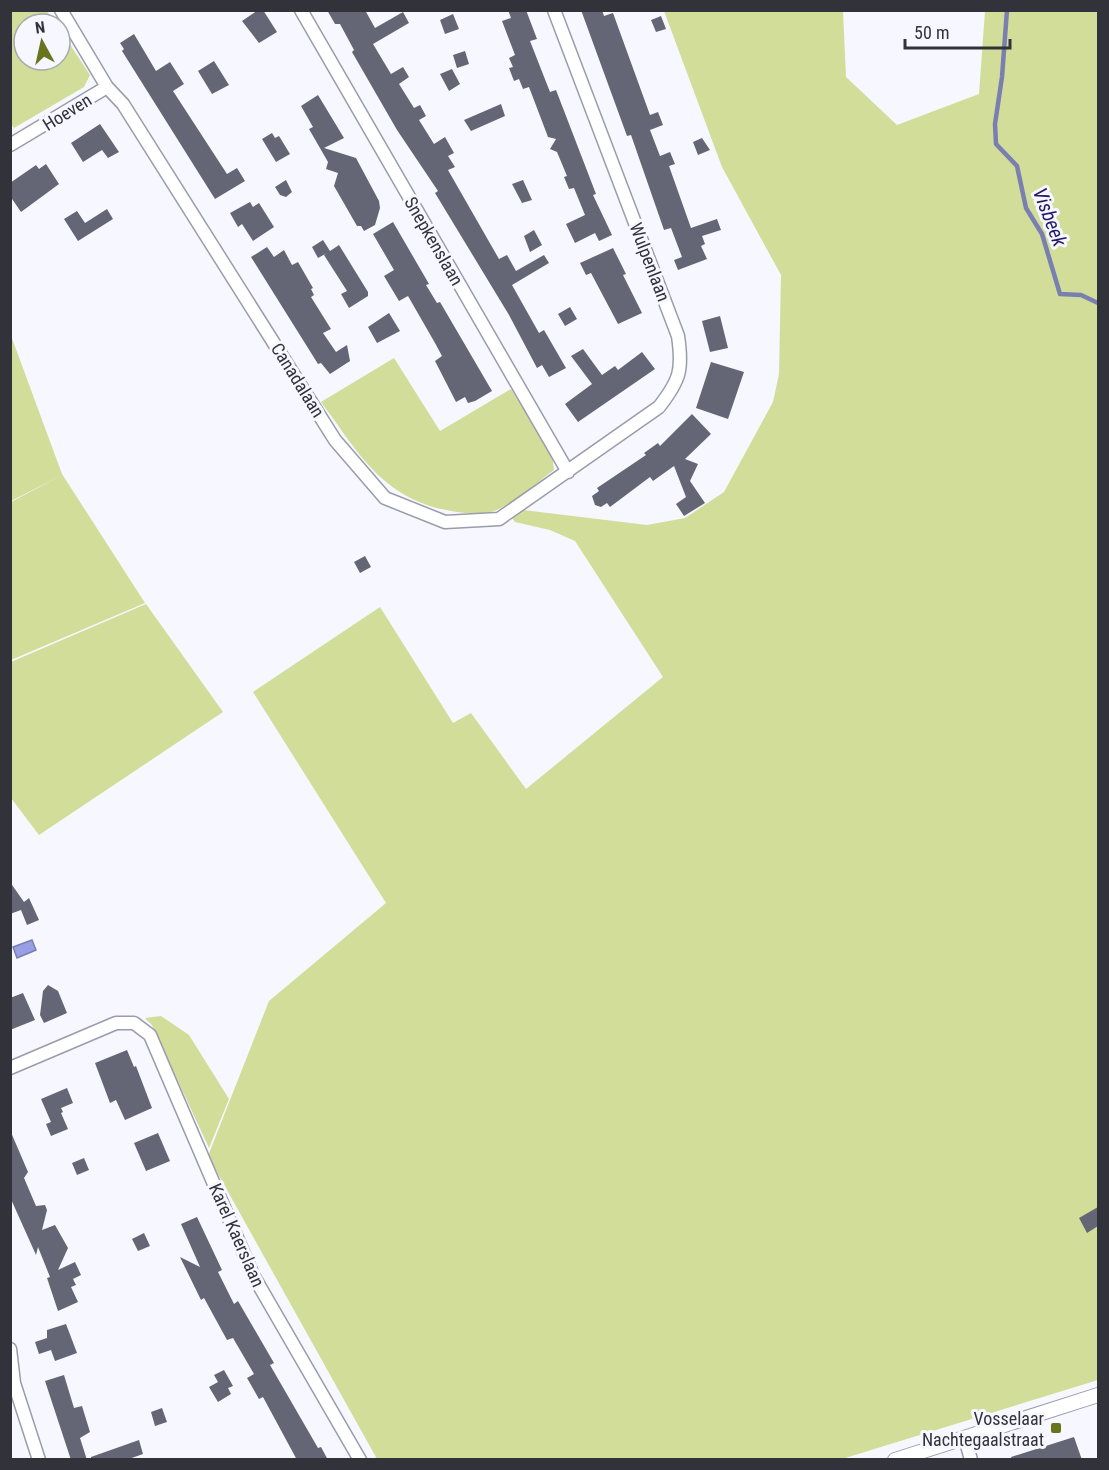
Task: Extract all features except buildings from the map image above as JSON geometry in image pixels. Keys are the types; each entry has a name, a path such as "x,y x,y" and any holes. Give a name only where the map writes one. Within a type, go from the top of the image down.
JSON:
{"street":[{"name":"Hoeven","path":"10,145 107,87 61,10"},
{"name":"Snepkenslaan","path":"301,10 568,472"},
{"name":"Wulpenlaan","path":"554,10 678,336 682,362 676,385 659,407 568,472"},
{"name":"Canadalaan","path":"107,87 123,104 335,440 385,498 445,522 500,519 568,472"},
{"name":"Karel Kaerslaan","path":"10,1068 116,1023 134,1023 150,1035 253,1275 360,1460"},
{"path":"10,1349 14,1383 39,1460"},
{"path":"895,1460 1098,1395"},
{"path":"964,1438 971,1460"}],"green space":[{"path":"10,11 47,11 12,12 12,72 72,72 72,47 90,75 84,87 14,128 10,123"},
{"path":"664,11 843,11 846,77 897,125 979,94 985,11 1098,11 1098,1380 842,1459 377,1459 208,1156 269,1001 386,903 253,692 380,607 453,723 471,713 526,789 663,677 575,541 550,530 515,522 512,518 523,510 647,525 685,518 724,492 773,402 779,374 781,275 722,167"},
{"path":"10,333 62,474 145,603 11,660 11,502 62,475 11,501"},
{"path":"394,358 440,431 511,389 552,455 554,470 508,504 495,511 483,513 457,512 427,505 390,485 361,456 321,402"},
{"path":"146,604 223,712 39,835 11,798 11,662"},
{"path":"161,1016 189,1035 229,1099 209,1148 152,1025 145,1018"}],"water":[{"path":"32,940 36,950 17,958 13,947"}],"waterway":[{"name":"Visbeek","path":"1007,10 1002,77 995,124 996,144 1017,166 1026,208 1042,234 1060,294 1081,295 1098,303"}],"place":[{"name":"Vosselaar Nachtegaalstraat","path":"1056,1428"}]}
